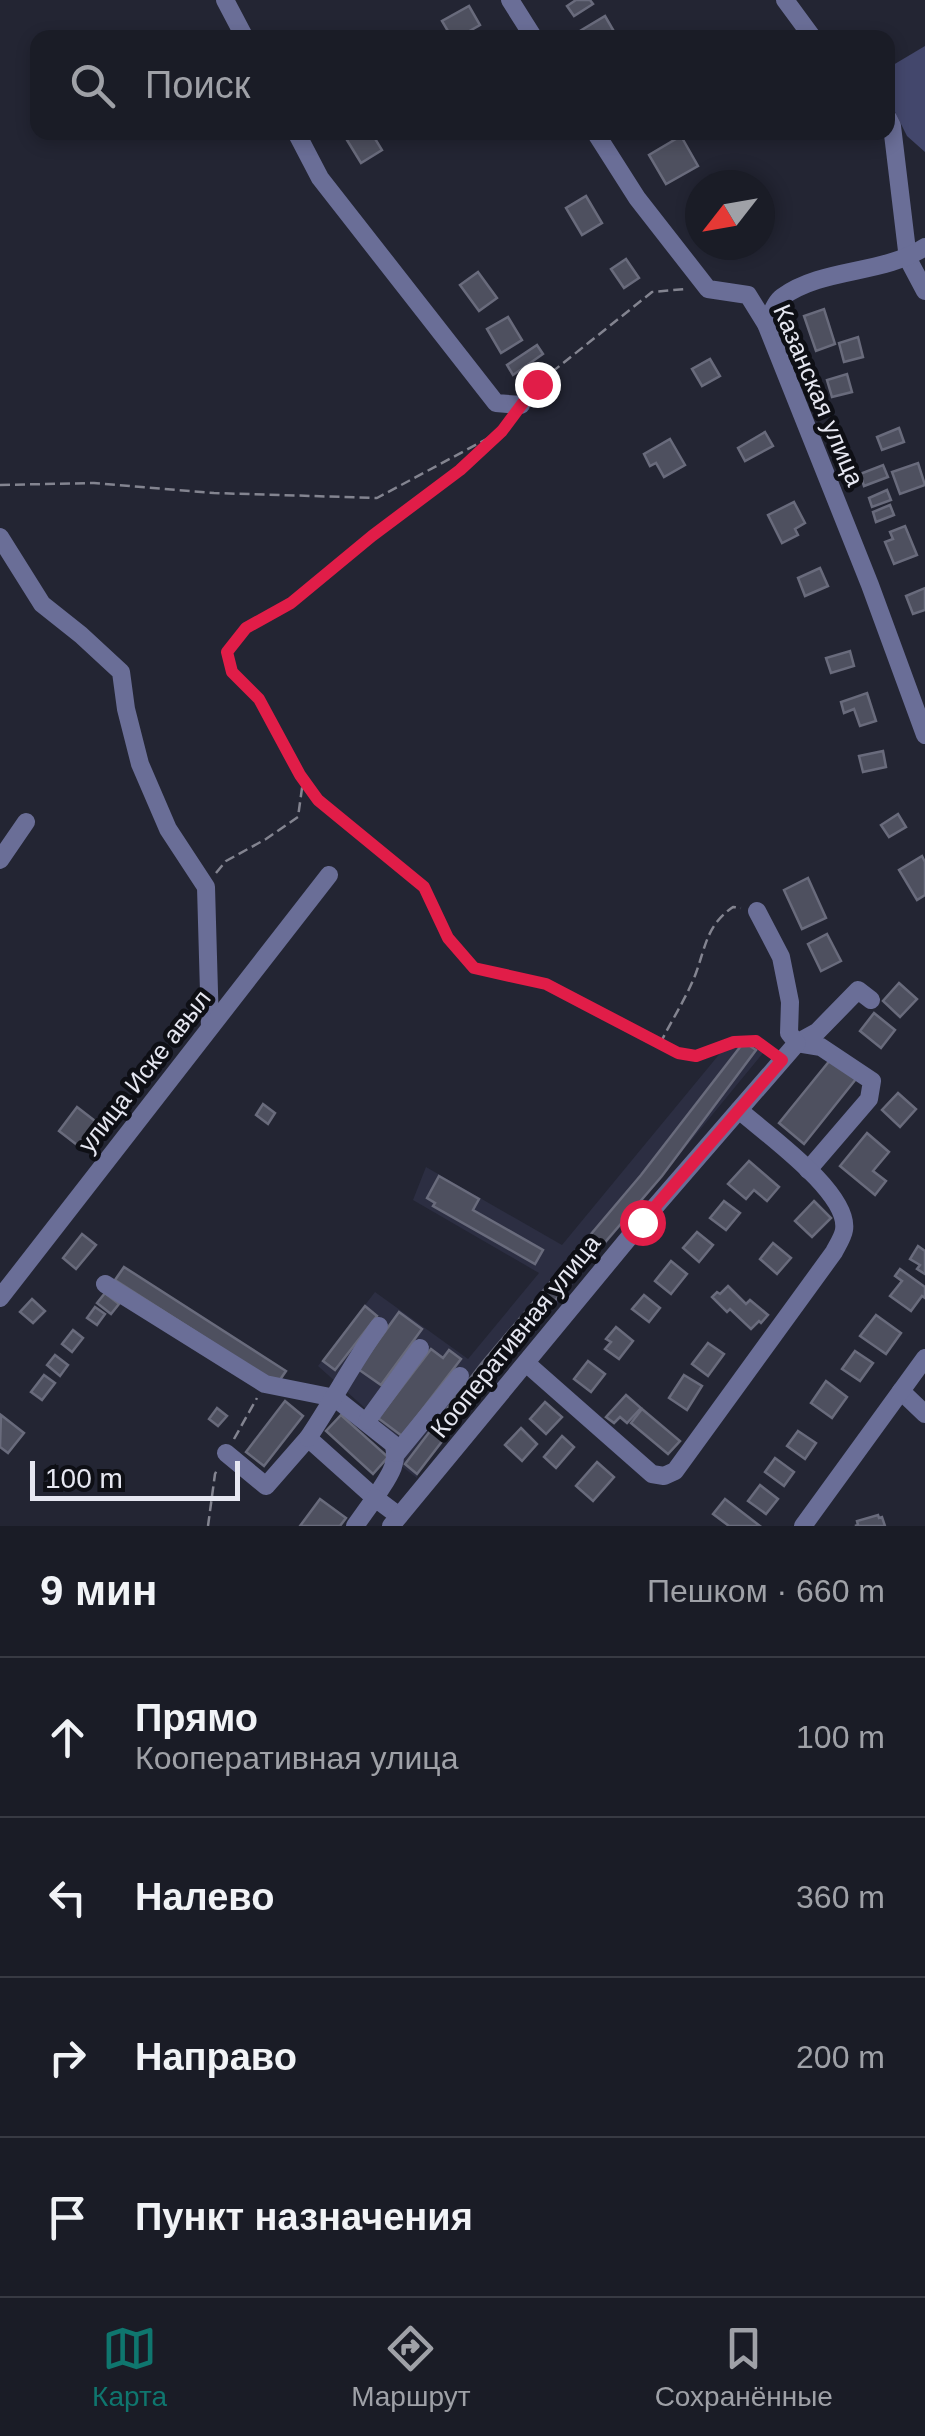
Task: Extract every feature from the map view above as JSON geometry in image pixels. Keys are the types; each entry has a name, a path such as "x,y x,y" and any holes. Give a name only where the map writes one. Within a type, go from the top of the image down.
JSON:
{"street":[{"path":"225,0 241,30"},
{"path":"510,0 529,30"},
{"path":"785,0 806,30"},
{"path":"300,140 320,178 496,403 522,405"},
{"path":"600,140 638,198 708,289"},
{"path":"894,140 908,258 925,291"},
{"path":"766,324 779,298 817,280 908,258 925,248"},
{"name":"Казанская улица","path":"708,289 748,295 766,324 870,584 925,735"},
{"path":"0,538 42,604 120,672 140,764 168,829 206,887 210,1027"},
{"path":"0,860 26,822"},
{"name":"улица Иске авыл","path":"0,1298 329,875"},
{"path":"757,912 780,958 790,1002 789,1032 797,1043 821,1047 872,1082 869,1099 808,1170"},
{"name":"Кооперативная улица","path":"395,1521 642,1222 797,1043 817,1032 858,990 871,1000"},
{"path":"526,1363 652,1474 664,1476 676,1471 834,1252 844,1230 842,1208 827,1186 739,1110"},
{"path":"105,1284 265,1384 335,1398 393,1444 397,1453"},
{"path":"226,1453 266,1486 308,1438 379,1326"},
{"path":"366,1421 420,1348"},
{"path":"803,1526 925,1358"},
{"path":"355,1526 392,1471 397,1453 460,1376"},
{"path":"901,1391 925,1414"},
{"path":"308,1438 395,1521"}],"path":[{"path":"708,289 652,292 537,384 502,431 460,470 291,603 246,628 227,652 232,672 259,699 318,800 424,887 448,938 474,968 546,984 678,1053 696,1056 734,1042 756,1041 782,1060"},
{"path":"0,485 94,483 214,493 377,498 502,431"},
{"path":"206,887 226,860 298,816 303,779"},
{"path":"660,1044 696,974 702,947 719,916 733,906 757,912"}],"shaded area":[{"path":"925,46 925,152 907,136 895,112 895,64"},
{"path":"747,1039 763,1053 417,1478 396,1462 403,1442 318,1366 375,1292 468,1359 539,1273 413,1200 426,1167 562,1245 731,1040"}],"building":[{"path":"576,0 590,0 593,4 574,16 567,6"},
{"path":"469,6 480,25 471,30 447,30 442,21"},
{"path":"605,16 613,30 582,30"},
{"path":"347,140 376,140 382,150 361,163"},
{"path":"674,140 683,140 698,166 666,184 649,155"},
{"path":"586,196 602,223 582,235 566,208"},
{"path":"626,259 639,278 624,288 611,269"},
{"path":"478,272 497,298 479,311 460,285"},
{"path":"824,309 835,344 816,351 804,316"},
{"path":"508,317 522,340 501,353 487,329"},
{"path":"858,337 863,357 844,362 839,343"},
{"path":"537,345 543,354 513,375 507,365"},
{"path":"710,359 720,376 702,386 692,369"},
{"path":"847,374 852,392 832,397 827,380"},
{"path":"899,428 904,442 882,450 877,437"},
{"path":"765,432 773,446 745,461 738,448"},
{"path":"670,439 685,465 664,477 656,463 650,466 644,454"},
{"path":"918,463 925,485 900,494 892,472"},
{"path":"883,465 888,477 864,486 860,474"},
{"path":"887,490 891,500 872,507 869,498"},
{"path":"794,502 805,523 795,529 798,535 782,543 768,515"},
{"path":"890,505 894,515 876,522 873,512"},
{"path":"905,526 917,555 894,564 885,542 893,539 890,532"},
{"path":"820,568 828,586 805,596 798,578"},
{"path":"925,588 925,610 913,614 906,596"},
{"path":"850,651 854,666 831,673 826,658"},
{"path":"867,693 876,721 860,726 854,709 844,713 841,702"},
{"path":"883,751 886,767 863,772 859,756"},
{"path":"898,814 906,827 889,837 881,825"},
{"path":"922,856 925,895 917,900 899,870"},
{"path":"808,878 826,918 802,929 784,890"},
{"path":"827,934 841,961 821,971 808,944"},
{"path":"899,983 917,999 900,1017 883,1001"},
{"path":"874,1013 895,1030 881,1048 860,1031"},
{"path":"744,1042 756,1050 662,1176 509,1354 417,1474 405,1464 481,1364 641,1175"},
{"path":"831,1059 856,1079 804,1144 779,1123"},
{"path":"898,1093 916,1109 900,1127 882,1110"},
{"path":"263,1104 275,1113 268,1124 256,1115"},
{"path":"77,1107 99,1124 81,1148 59,1131"},
{"path":"867,1133 889,1152 873,1171 886,1181 875,1195 840,1166"},
{"path":"749,1161 779,1187 767,1201 754,1190 746,1199 728,1184"},
{"path":"439,1176 479,1199 473,1210 543,1250 535,1264 433,1206 435,1203 427,1198"},
{"path":"724,1201 740,1213 726,1230 710,1218"},
{"path":"814,1201 831,1218 812,1237 795,1221"},
{"path":"697,1232 713,1245 699,1262 683,1248"},
{"path":"82,1234 96,1245 76,1269 63,1258"},
{"path":"773,1243 791,1258 777,1274 760,1259"},
{"path":"918,1246 925,1251 925,1274 910,1259"},
{"path":"671,1261 687,1274 671,1294 655,1281"},
{"path":"124,1267 286,1371 277,1384 115,1280"},
{"path":"900,1269 925,1287 925,1298 922,1296 911,1311 890,1296 902,1281 895,1276"},
{"path":"728,1286 746,1304 750,1300 768,1315 761,1323 751,1329 712,1297"},
{"path":"105,1293 119,1304 111,1314 97,1303"},
{"path":"644,1295 660,1308 649,1322 632,1309"},
{"path":"32,1299 45,1311 33,1323 20,1312"},
{"path":"365,1306 377,1316 335,1370 323,1361"},
{"path":"95,1307 105,1314 97,1325 87,1318"},
{"path":"399,1312 422,1329 381,1385 358,1369"},
{"path":"876,1315 901,1333 886,1354 860,1336"},
{"path":"616,1327 633,1341 619,1359 605,1349 611,1342 606,1339"},
{"path":"73,1330 83,1338 72,1352 62,1344"},
{"path":"708,1343 724,1354 708,1376 692,1364"},
{"path":"431,1349 443,1358 449,1350 461,1359 402,1436 378,1418"},
{"path":"855,1351 873,1363 860,1381 842,1369"},
{"path":"55,1355 68,1365 60,1376 47,1365"},
{"path":"588,1361 605,1374 591,1392 574,1379"},
{"path":"44,1375 55,1383 42,1400 31,1392"},
{"path":"684,1375 702,1386 687,1410 669,1398"},
{"path":"826,1381 847,1397 832,1418 811,1403"},
{"path":"626,1395 641,1408 627,1423 620,1417 614,1423 606,1417"},
{"path":"285,1401 303,1416 264,1466 246,1452"},
{"path":"545,1402 562,1417 546,1434 530,1419"},
{"path":"217,1408 227,1416 218,1426 209,1419"},
{"path":"642,1409 680,1441 668,1454 631,1423"},
{"path":"1,1415 24,1433 8,1453 0,1447"},
{"path":"341,1415 388,1457 373,1474 326,1431"},
{"path":"521,1428 537,1444 522,1461 505,1445"},
{"path":"798,1431 816,1443 805,1459 787,1446"},
{"path":"562,1436 574,1447 556,1468 544,1457"},
{"path":"775,1458 794,1472 784,1486 765,1472"},
{"path":"597,1462 614,1477 593,1501 576,1486"},
{"path":"760,1485 778,1499 766,1514 748,1501"},
{"path":"320,1499 346,1518 340,1526 300,1526"},
{"path":"725,1499 760,1526 729,1526 713,1514"},
{"path":"878,1515 885,1526 855,1526 857,1521"}],"route":[{"path":"537,384 502,431 460,470 291,603 246,628 227,652 232,672 259,699 318,800 424,887 448,938 474,968 546,984 678,1053 696,1056 734,1042 756,1041 782,1060 642,1222"}]}
